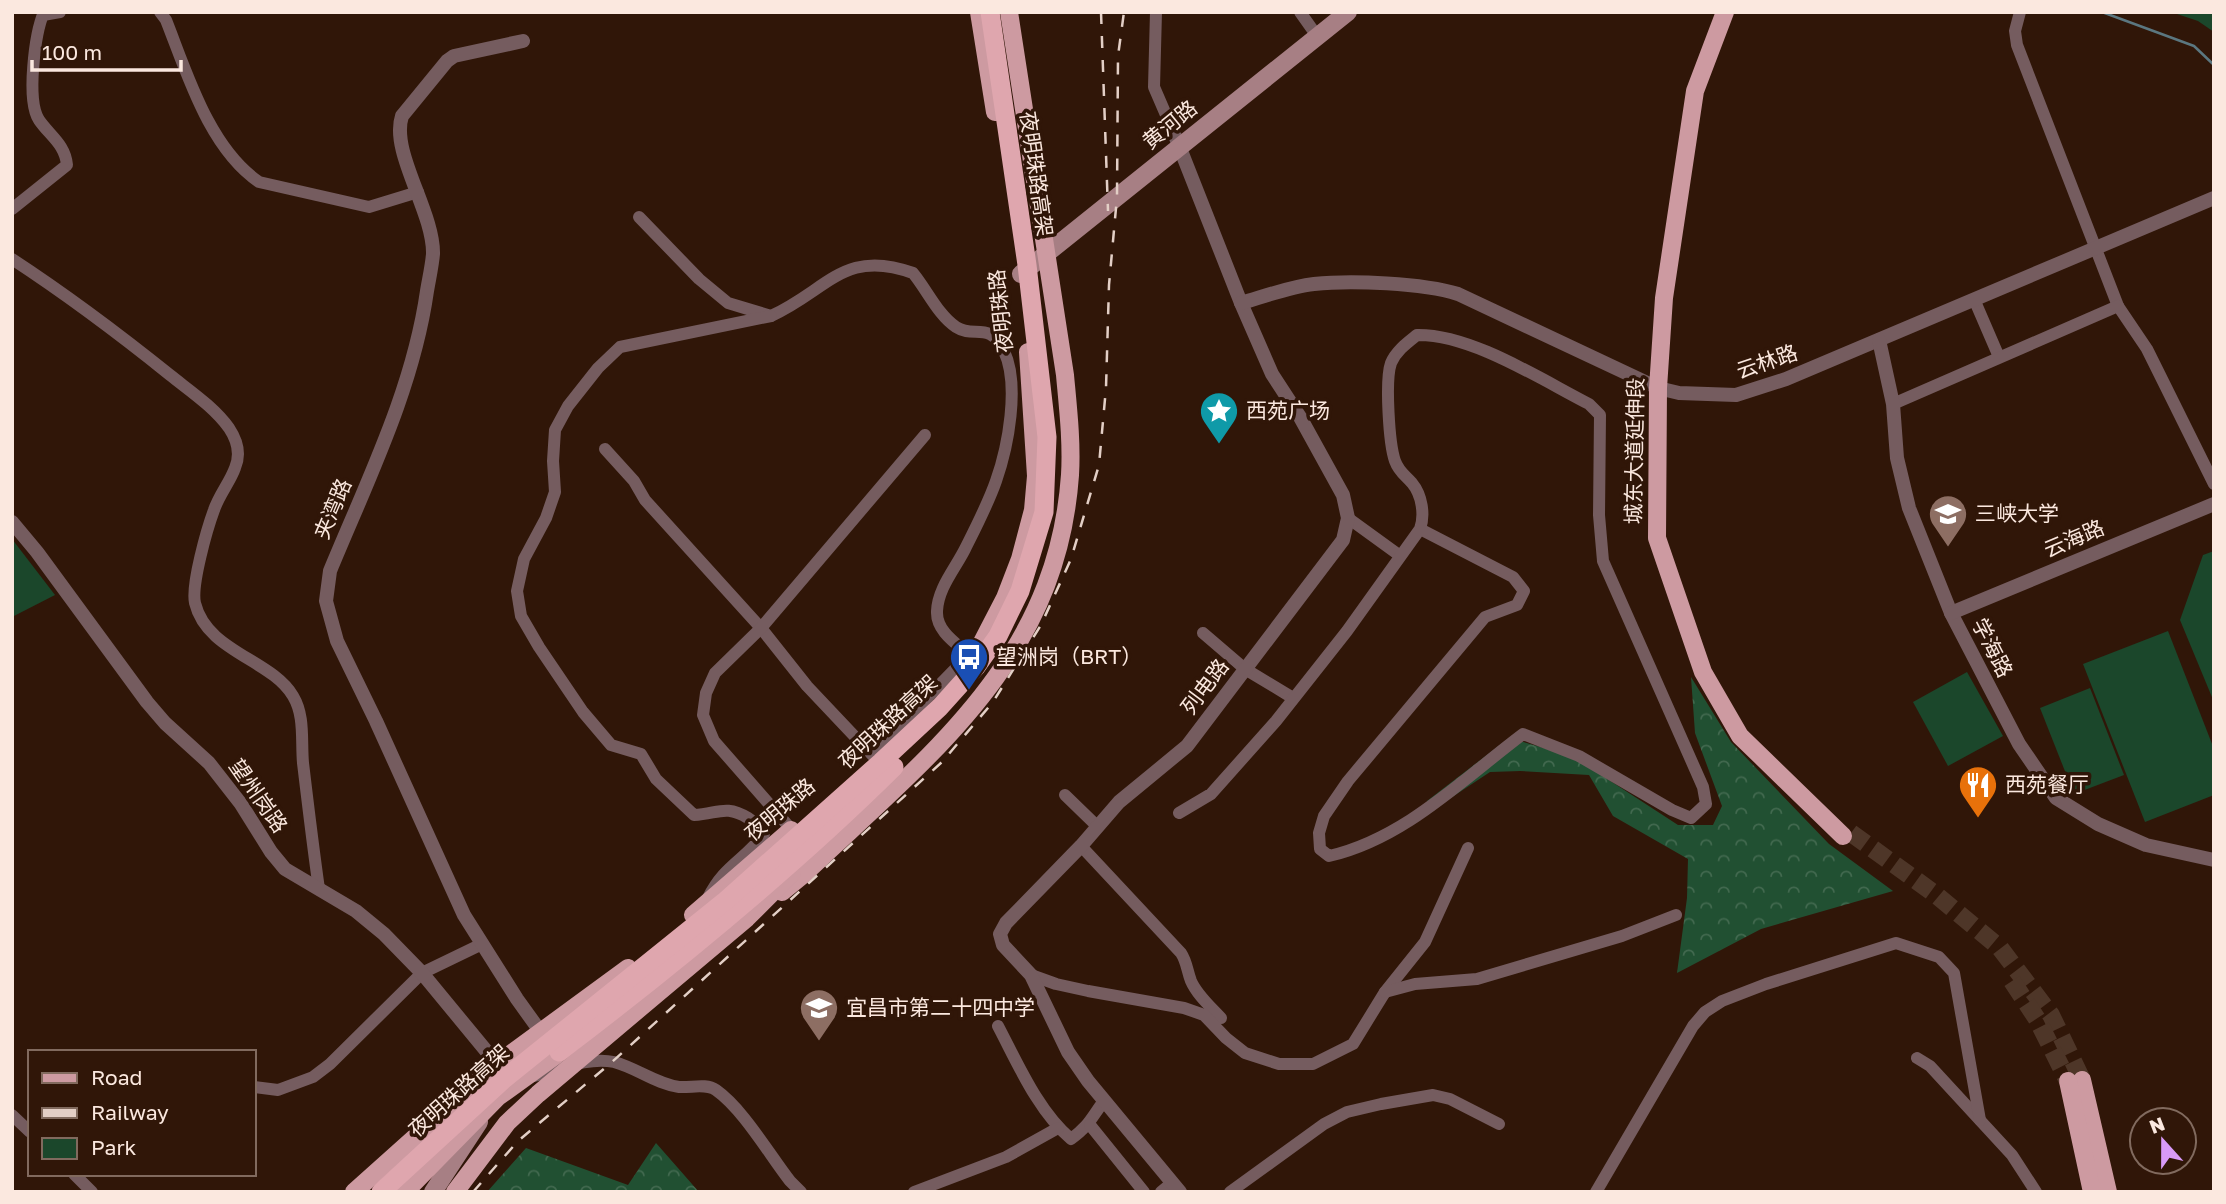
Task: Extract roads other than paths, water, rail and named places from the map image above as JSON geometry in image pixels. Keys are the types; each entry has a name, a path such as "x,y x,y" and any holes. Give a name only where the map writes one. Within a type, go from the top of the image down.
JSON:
{"highway":[{"name":"夜明珠路高架","path":"381,1192 504,1079 724,902 940,706 976,667 998,636 1020,591 1044,512 1047,437 1027,265 990,12"},
{"name":"夜明珠路高架","path":"559,1052 709,934 856,804 964,698 1004,645 1028,600 1053,520 1058,482 1054,398 1000,12"}],"main road":[{"name":"夜明珠路","path":"354,1192 497,1064 625,971 876,759 936,702 979,650 1020,559 1033,510 1036,476 1033,405 1020,269 979,12"},
{"path":"404,1192 435,1180 488,1107 523,1079 559,1052 636,1004 804,874 960,725 1016,649 1039,604 1054,561 1066,512 1070,475 1070,431 1065,375 1009,12"},
{"name":"黄河路","path":"1315,32 1333,12"},
{"name":"黄河路","path":"1020,269 1315,32 1348,12"},
{"name":"城东大道延伸段","path":"1725,12 1695,91 1664,298 1660,389 1664,536 1708,663 1748,734 1847,835"},
{"name":"城东大道延伸段","path":"1660,389 1671,292 1704,97 1735,12"},
{"path":"455,1192 507,1123 747,918 856,804"},
{"path":"2092,1192 2075,1080 2108,1192"},
{"path":"404,1192 454,1124"}],"street":[{"path":"12,209 67,165 66,155 56,137 38,119 32,80 36,35 43,13 60,12"},
{"path":"160,12 166,20 197,99 210,124 231,154 259,182 369,206 418,192"},
{"path":"1156,12 1154,87 1272,374 1338,485 1348,518 1399,555"},
{"path":"1300,12 1315,32"},
{"path":"2018,15 2015,31 2017,45 2118,306 2147,349 2214,484"},
{"name":"夹湾路","path":"523,41 454,56 402,116 399,125 401,142 418,192 433,252 419,339 401,400 330,571 326,601 337,641 464,915 540,1031"},
{"name":"云林路","path":"1241,303 1314,284 1444,289 1660,389 1679,393 1736,395 1786,379 2214,198"},
{"path":"639,216 699,279 728,303 771,316"},
{"path":"12,259 110,326 197,396 219,415 231,430 239,453 214,509 196,580 195,601 203,622 230,649 278,680 292,695 301,716 318,889"},
{"path":"605,449 634,481 645,500 761,628 807,686 876,759 884,742 962,662 967,653 942,629 937,613 941,590 964,551 996,481 1007,436 1011,374 996,338 985,332 958,329 943,315 913,273 877,264 842,272 804,299 771,316 620,347 598,368 568,406 555,430 555,492 546,518 524,559 517,591 521,616 539,648 583,712 611,745 641,754 656,779 694,815 724,809 735,810 761,827 764,834 716,881 705,906"},
{"path":"1974,299 1999,357"},
{"path":"1893,404 2118,306"},
{"path":"1179,813 1211,794 1276,721 1347,631 1420,529 1424,516 1413,484 1400,473 1394,460 1390,439 1391,364 1402,348 1416,335 1443,336 1474,345 1589,404 1600,415 1599,515 1603,561 1703,787 1706,804 1691,818 1672,810 1579,756 1523,734 1448,793 1369,843 1329,856 1320,849 1319,833 1324,816 1348,781 1485,617 1517,605 1524,591 1513,577 1420,529"},
{"name":"学海路","path":"1879,340 1893,404 1897,458 1903,489 1951,613 2019,744 2056,798 2098,824 2146,845 2214,860"},
{"path":"791,829 714,741 703,715 706,693 715,673 761,628 925,435"},
{"name":"云海路","path":"1951,613 2214,504"},
{"name":"列电路","path":"1171,1189 1068,1052 1031,975 1003,946 1000,934 1006,923 1081,846 1119,802 1187,746 1343,540 1348,518"},
{"name":"望州岗路","path":"12,522 147,702 165,723 209,763 241,804 285,869 356,911 384,934 422,973 497,1064"},
{"path":"1203,633 1245,669 1293,698"},
{"path":"1065,795 1098,827"},
{"path":"1081,846 1181,953 1189,967 1190,979 1200,995 1222,1018"},
{"path":"1031,975 1077,989 1204,1015 1245,1053 1279,1064 1313,1064 1353,1044 1385,992 1425,942 1468,848"},
{"path":"1385,992 1415,984 1477,979 1622,936 1676,915"},
{"path":"1596,1192 1693,1026 1705,1012 1722,1002 1766,985 1896,943 1939,957 1954,974 1980,1120"},
{"path":"256,1087 278,1090 313,1077 330,1064 422,973 482,944"},
{"path":"998,1026 1044,1108 1058,1128 1071,1139 1090,1125 1104,1101"},
{"path":"1917,1058 1930,1066 2012,1155 2036,1192"},
{"path":"523,1079 591,1061 612,1062 679,1087 712,1087 727,1098 801,1192"},
{"path":"1230,1192 1324,1124 1347,1112 1433,1095 1450,1099 1499,1124"},
{"path":"12,1115 28,1130"},
{"path":"1090,1125 1144,1192"},
{"path":"914,1192 1006,1157 1058,1128"},
{"path":"76,1176 92,1192"}],"waterway":[{"path":"2102,12 2194,46 2214,65"}],"tunnel":[{"path":"1851,833 1935,894 2000,948 2051,1015 2082,1080"},
{"path":"2012,981 2037,1019 2068,1081"}],"railway":[{"path":"1101,12 1108,211"},
{"path":"473,1192 518,1141 612,1062 942,762 993,702 1041,625 1071,559 1099,465 1117,197 1118,56 1124,12"}],"place":[{"name":"西苑广场","path":"1219,445"},
{"name":"三峡大学","path":"1948,548"},
{"name":"望洲岗（BRT）","path":"969,691"},
{"name":"西苑餐厅","path":"1978,819"},
{"name":"宜昌市第二十四中学","path":"819,1042"}]}
